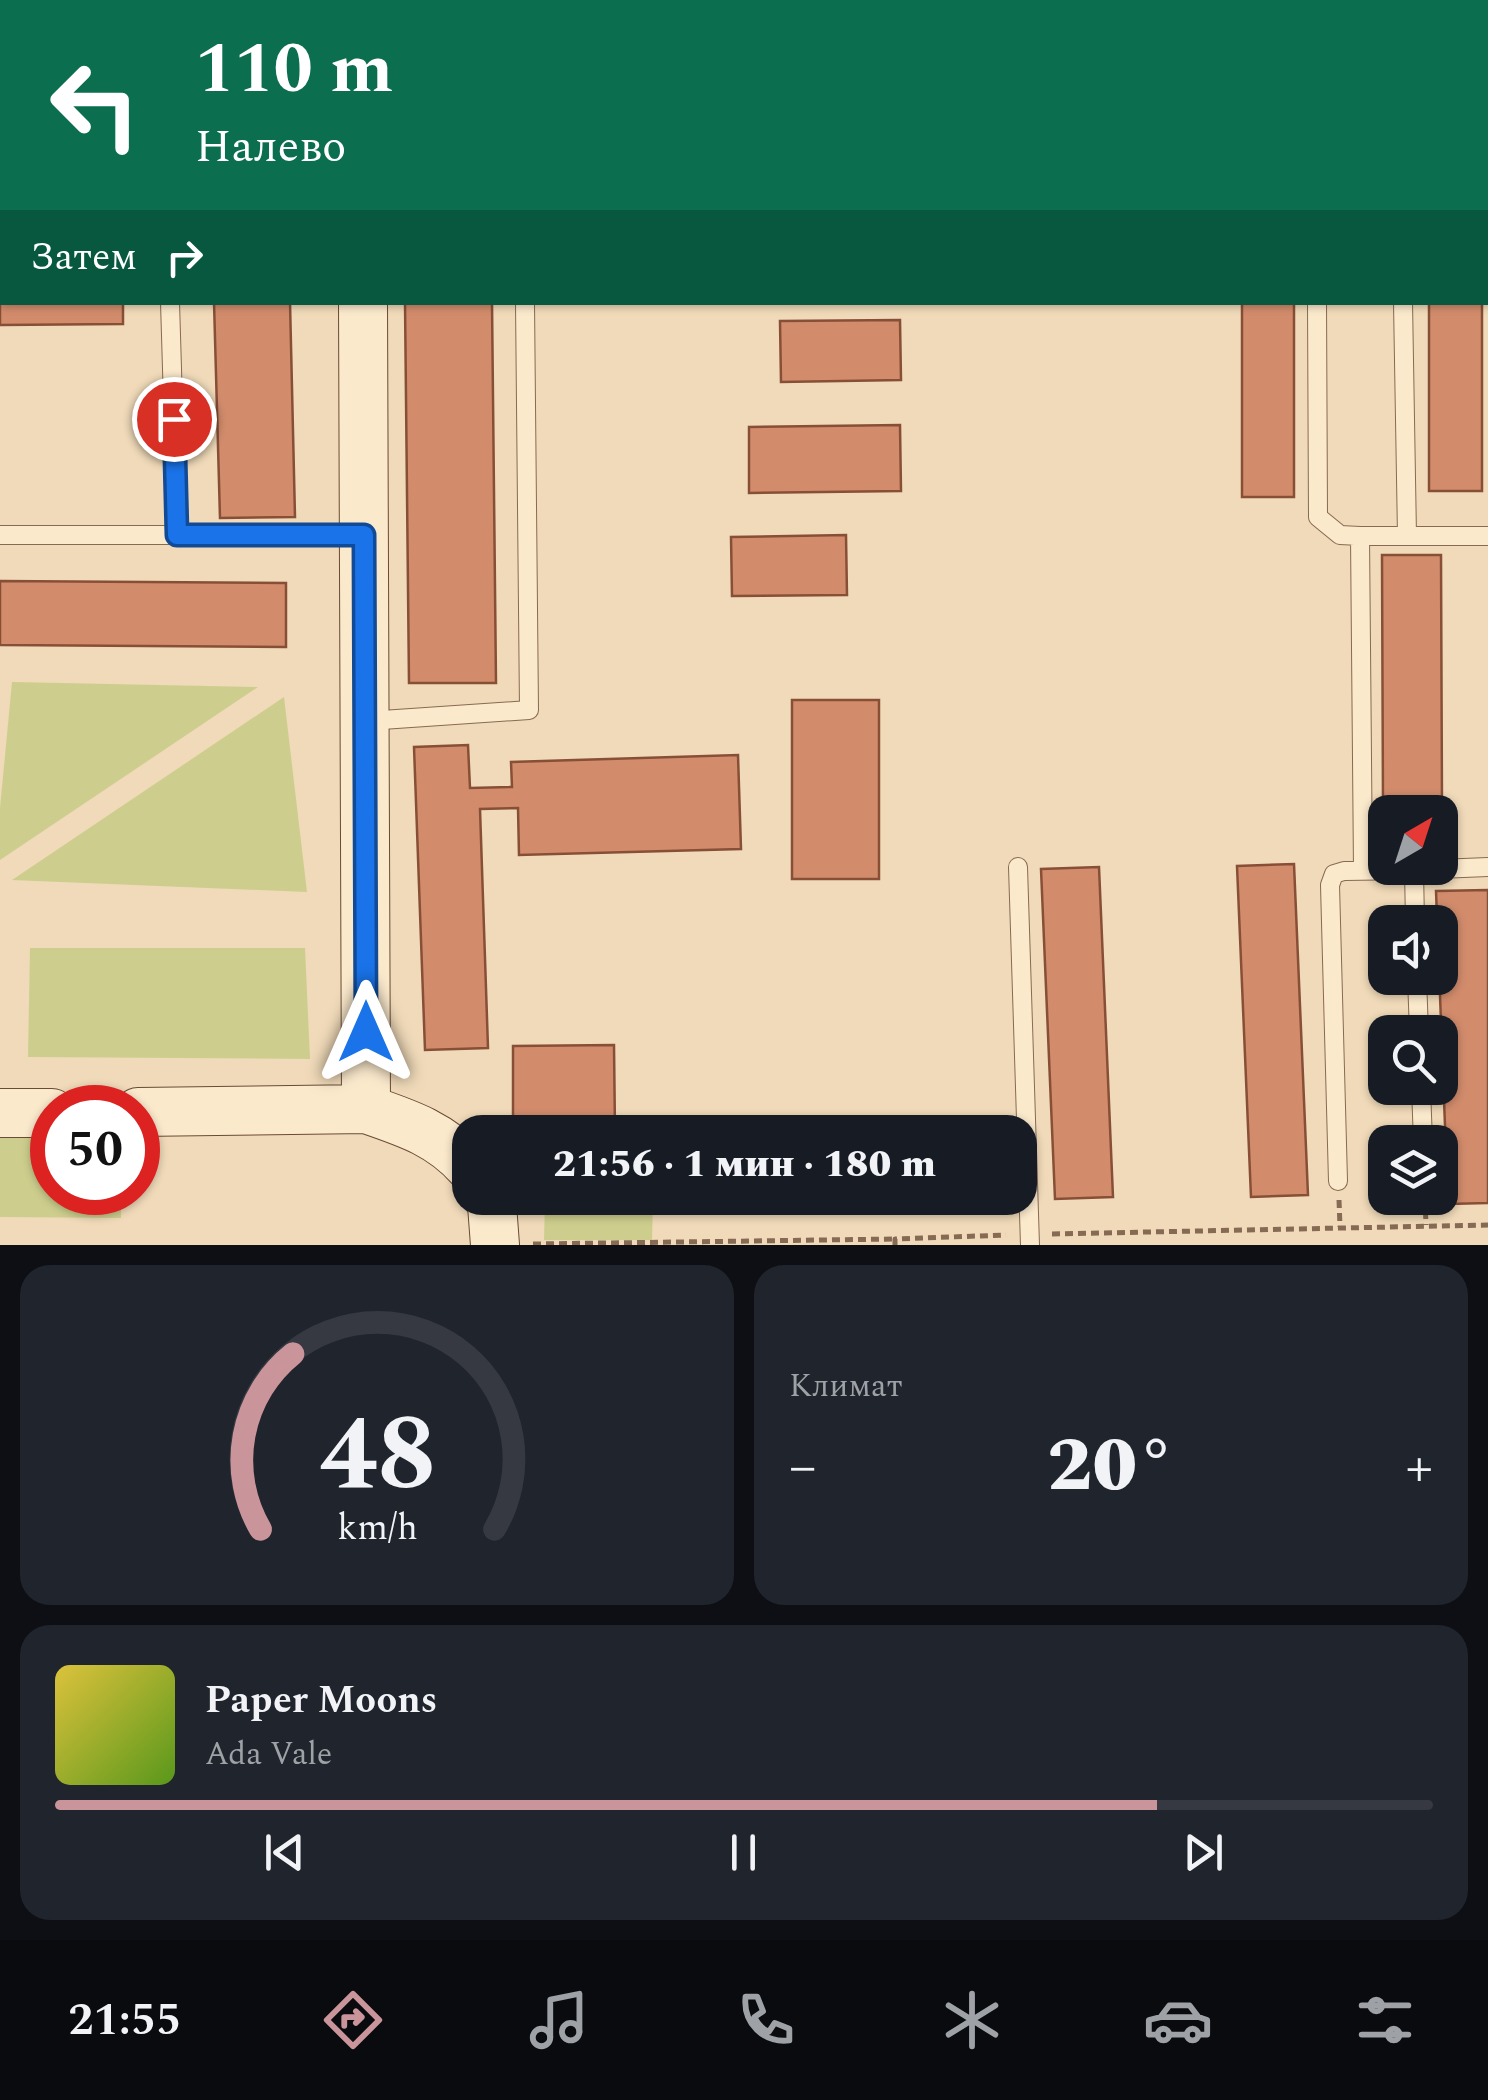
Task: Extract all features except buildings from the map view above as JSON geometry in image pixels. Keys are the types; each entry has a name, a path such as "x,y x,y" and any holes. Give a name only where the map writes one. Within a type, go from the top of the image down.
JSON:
{"main road":[{"path":"364,305 366,1109"},
{"path":"160,1112 366,1109 421,1128 452,1146"},
{"path":"0,1113 30,1113"},
{"path":"493,1215 495,1245"}],"lane":[{"path":"170,305 177,535"},
{"path":"365,721 529,710 525,305"},
{"path":"1317,305 1318,517 1340,535 1488,536"},
{"path":"1403,305 1407,536"},
{"path":"0,535 364,535"},
{"path":"1360,536 1363,870"},
{"path":"1018,867 1031,1240"},
{"path":"1458,868 1488,867"},
{"path":"1338,1181 1330,885 1334,874 1368,870"}],"path":[{"path":"1426,1215 1426,1226"},
{"path":"495,1245 1031,1240 1488,1225"}],"green space":[{"path":"12,682 258,687 0,860 0,808"},
{"path":"284,697 307,892 12,880"},
{"path":"30,948 305,948 310,1059 28,1057"},
{"path":"0,1133 30,1133 30,1215 121,1215 121,1218 0,1217"},
{"path":"545,1215 653,1215 652,1240 544,1240"}],"route":[{"path":"174,419 177,535 364,535 366,1032"}]}
